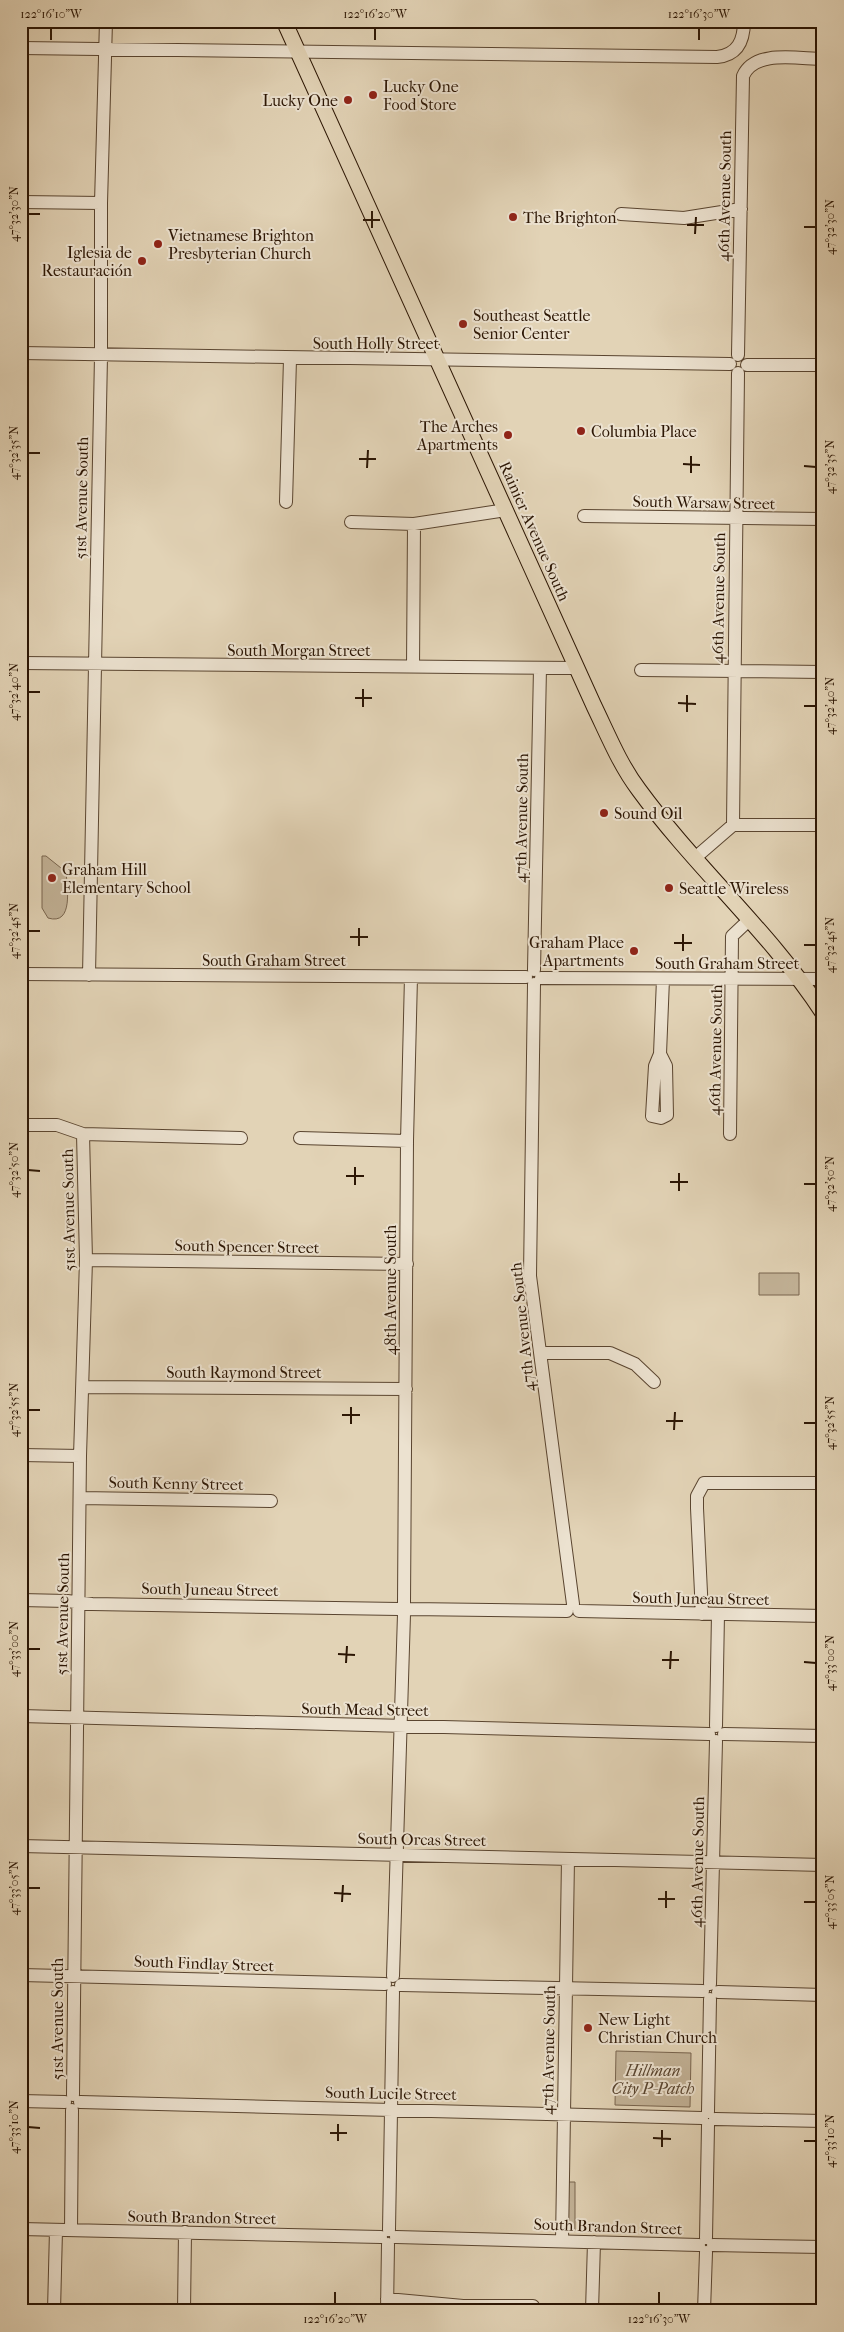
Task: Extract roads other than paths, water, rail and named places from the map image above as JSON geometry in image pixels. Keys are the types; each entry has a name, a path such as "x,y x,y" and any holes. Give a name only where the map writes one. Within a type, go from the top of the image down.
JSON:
{"main road":[{"name":"Rainier Avenue South","path":"284,21 624,768 638,789 799,979 823,1013"}],"street":[{"name":"51st Avenue South","path":"89,975 101,356 101,203 106,21"},
{"path":"21,48 717,57 732,53 742,42 744,21"},
{"name":"46th Avenue South","path":"733,825 741,85 746,69 753,63 766,58 823,59"},
{"path":"21,202 101,203"},
{"path":"621,214 684,218 741,209"},
{"name":"South Holly Street","path":"21,353 290,359 823,365"},
{"path":"286,502 290,359"},
{"path":"351,522 414,524 506,510"},
{"name":"South Warsaw Street","path":"584,516 823,519"},
{"path":"413,667 414,524"},
{"name":"South Morgan Street","path":"21,663 577,668"},
{"name":"47th Avenue South","path":"540,668 530,1273 573,1609"},
{"path":"641,670 823,672"},
{"path":"696,857 733,825 823,825"},
{"name":"46th Avenue South","path":"730,1134 732,936 750,919"},
{"name":"South Graham Street","path":"21,974 823,979"},
{"name":"48th Avenue South","path":"387,2305 395,1855 402,1726 407,1141 411,977"},
{"path":"660,1054 663,979"},
{"path":"21,1125 57,1126 83,1134 241,1138"},
{"name":"51st Avenue South","path":"70,2230 80,1456 86,1260 83,1134"},
{"path":"300,1138 407,1141"},
{"name":"South Spencer Street","path":"86,1260 407,1264"},
{"path":"540,1353 610,1353 635,1364 654,1382"},
{"name":"South Raymond Street","path":"82,1387 406,1389"},
{"path":"21,1455 80,1456"},
{"path":"702,1614 697,1496 704,1483 740,1482 744,1478 754,1478 759,1482 823,1483"},
{"name":"South Kenny Street","path":"80,1498 271,1500"},
{"name":"South Juneau Street","path":"21,1600 404,1609 573,1609 823,1616"},
{"name":"46th Avenue South","path":"704,2311 718,1614"},
{"name":"South Mead Street","path":"21,1716 823,1736"},
{"name":"South Orcas Street","path":"21,1846 823,1865"},
{"name":"47th Avenue South","path":"562,2241 568,1859"},
{"name":"South Findlay Street","path":"21,1975 823,1995"},
{"name":"South Lucile Street","path":"21,2101 563,2113 823,2121"},
{"name":"South Brandon Street","path":"21,2229 823,2247"},
{"path":"54,2311 56,2230"},
{"path":"184,2311 185,2232"},
{"path":"592,2311 594,2242"},
{"path":"387,2305 533,2306"}],"place":[{"name":"Lucky One Food Store","path":"373,95"},
{"name":"Lucky One","path":"348,100"},
{"name":"The Brighton","path":"513,217"},
{"name":"Vietnamese Brighton Presbyterian Church","path":"158,244"},
{"name":"Iglesia de Restauración","path":"142,261"},
{"name":"Southeast Seattle Senior Center","path":"463,324"},
{"name":"Columbia Place","path":"581,431"},
{"name":"The Arches Apartments","path":"508,435"},
{"name":"Sound Oil","path":"604,813"},
{"name":"Graham Hill Elementary School","path":"52,878"},
{"name":"Seattle Wireless","path":"669,888"},
{"name":"Graham Place Apartments","path":"634,951"},
{"name":"New Light Christian Church","path":"588,2028"}],"park label":[{"name":"Hillman City P-Patch","path":"653,2079"}]}
